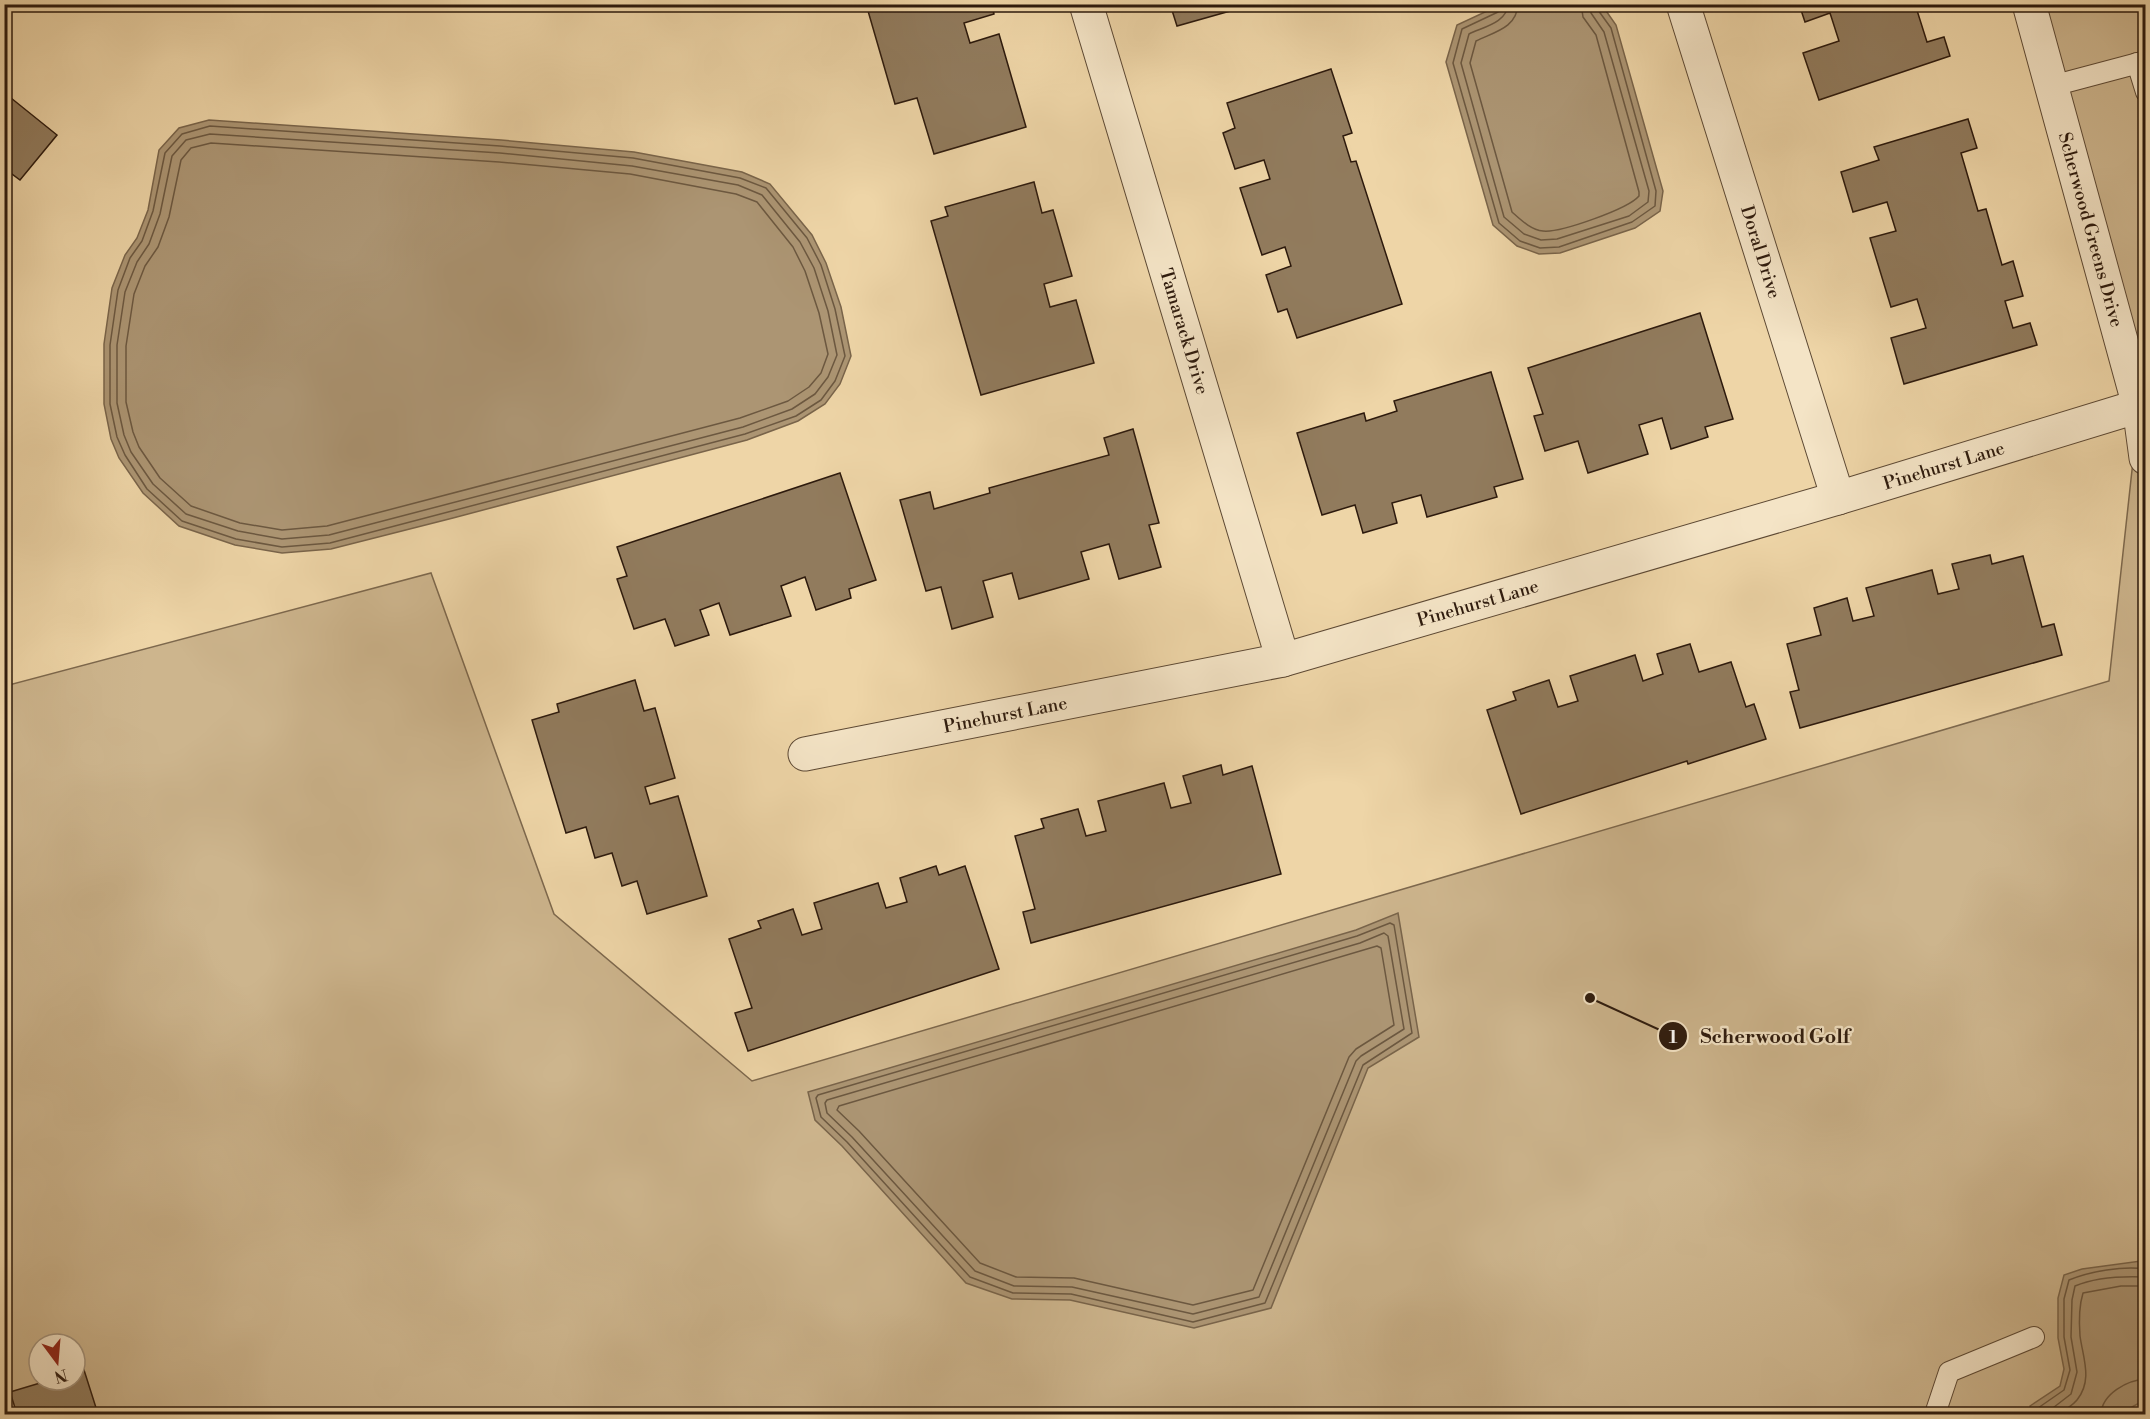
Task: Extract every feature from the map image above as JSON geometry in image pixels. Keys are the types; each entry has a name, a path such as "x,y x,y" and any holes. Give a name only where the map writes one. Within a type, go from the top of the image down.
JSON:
{"street":[{"name":"Tamarack Drive","path":"1086,4 1283,660"},
{"name":"Doral Drive","path":"1683,4 1838,498"},
{"name":"Scherwood Greens Drive","path":"2029,4 2139,406 2145,458"},
{"name":"Pinehurst Lane","path":"805,754 1283,660 1838,498 2139,406"}],"lane":[{"path":"2052,86 2141,62 2145,92"},
{"path":"1935,1414 1949,1372 2034,1337"}],"shaded area":[{"path":"2029,5 2145,5 2145,1414 5,1414 5,686 431,573 554,914 752,1081 2109,681 2139,406"}],"water":[{"path":"1500,5 1602,5 1616,25 1663,191 1660,211 1635,228 1560,253 1539,254 1517,246 1493,225 1446,62 1457,25"},
{"path":"209,120 501,140 634,152 742,172 770,184 812,235 826,263 841,307 851,356 840,384 825,404 798,421 747,440 331,549 282,553 235,545 179,526 143,493 119,458 111,439 104,404 104,344 112,288 125,255 137,238 148,210 159,150 179,128"},
{"path":"1398,913 1419,1037 1368,1068 1271,1308 1194,1328 1070,1300 1012,1299 966,1283 842,1146 815,1120 808,1092 1356,930"},
{"path":"2141,1261 2146,1266 2145,1400 2119,1414 2032,1414 2030,1406 2060,1386 2064,1369 2058,1338 2058,1298 2064,1275 2082,1269"}],"building":[{"path":"866,4 992,4 994,14 964,23 970,43 999,34 1026,127 934,154 917,98 895,104"},
{"path":"1170,4 1255,4 1177,26"},
{"path":"1799,4 1915,4 1927,42 1944,37 1950,56 1819,100 1803,53 1839,41 1830,13 1805,22"},
{"path":"1331,69 1352,133 1343,136 1351,162 1356,161 1402,304 1297,338 1287,309 1278,312 1266,275 1291,266 1285,247 1262,255 1240,188 1270,179 1264,160 1235,169 1223,133 1235,128 1227,103"},
{"path":"11,98 57,135 20,180 4,168 4,106"},
{"path":"1968,119 1977,148 1961,153 1978,211 1986,209 2002,265 2013,261 2023,296 2005,301 2013,328 2030,323 2037,345 1904,384 1891,338 1926,328 1917,299 1891,307 1870,238 1896,231 1887,202 1853,212 1841,172 1879,160 1874,147"},
{"path":"1034,182 1042,213 1053,210 1072,276 1044,284 1050,307 1076,300 1094,363 981,395 931,221 948,216 945,207"},
{"path":"1700,313 1733,419 1705,427 1708,437 1671,449 1662,418 1639,425 1648,454 1588,473 1578,441 1545,451 1534,416 1543,414 1528,368"},
{"path":"1491,372 1523,479 1494,487 1497,497 1427,517 1421,495 1392,503 1397,523 1363,533 1355,505 1322,515 1297,433 1364,413 1366,421 1397,411 1394,401"},
{"path":"1133,429 1159,523 1149,525 1161,567 1119,579 1109,544 1081,552 1089,579 1019,599 1012,573 983,581 993,617 952,629 941,587 926,591 900,500 930,492 934,509 990,493 989,488 1109,455 1104,438"},
{"path":"840,473 876,580 849,589 851,598 816,610 805,577 781,586 791,616 730,635 719,603 700,610 709,635 675,646 665,619 634,629 617,579 627,576 617,547"},
{"path":"1990,555 1992,564 2023,556 2042,627 2054,624 2062,655 1800,728 1790,692 1799,690 1787,644 1821,635 1814,608 1847,598 1853,621 1874,616 1866,588 1932,570 1938,594 1959,589 1952,564"},
{"path":"1690,644 1699,672 1731,662 1746,707 1754,704 1766,739 1688,764 1687,761 1521,814 1487,710 1516,700 1513,692 1549,680 1558,707 1578,701 1570,676 1635,655 1643,681 1663,674 1657,654"},
{"path":"635,680 644,711 655,708 675,778 645,787 650,804 678,796 707,896 647,914 637,881 622,886 612,853 595,858 586,827 566,833 532,720 559,712 557,704"},
{"path":"1221,765 1223,775 1252,766 1281,874 1031,943 1023,912 1035,909 1015,836 1044,828 1041,819 1078,809 1086,836 1106,831 1098,801 1164,783 1171,808 1191,803 1183,776"},
{"path":"936,866 939,875 965,866 999,969 748,1051 735,1013 752,1008 729,939 761,928 758,921 793,909 802,935 822,929 814,903 878,883 886,908 907,902 900,878"},
{"path":"87,1379 98,1414 17,1414 10,1392 27,1387 27,1392 87,1392"}],"place":[{"name":"Scherwood Golf","path":"1590,998"}]}
